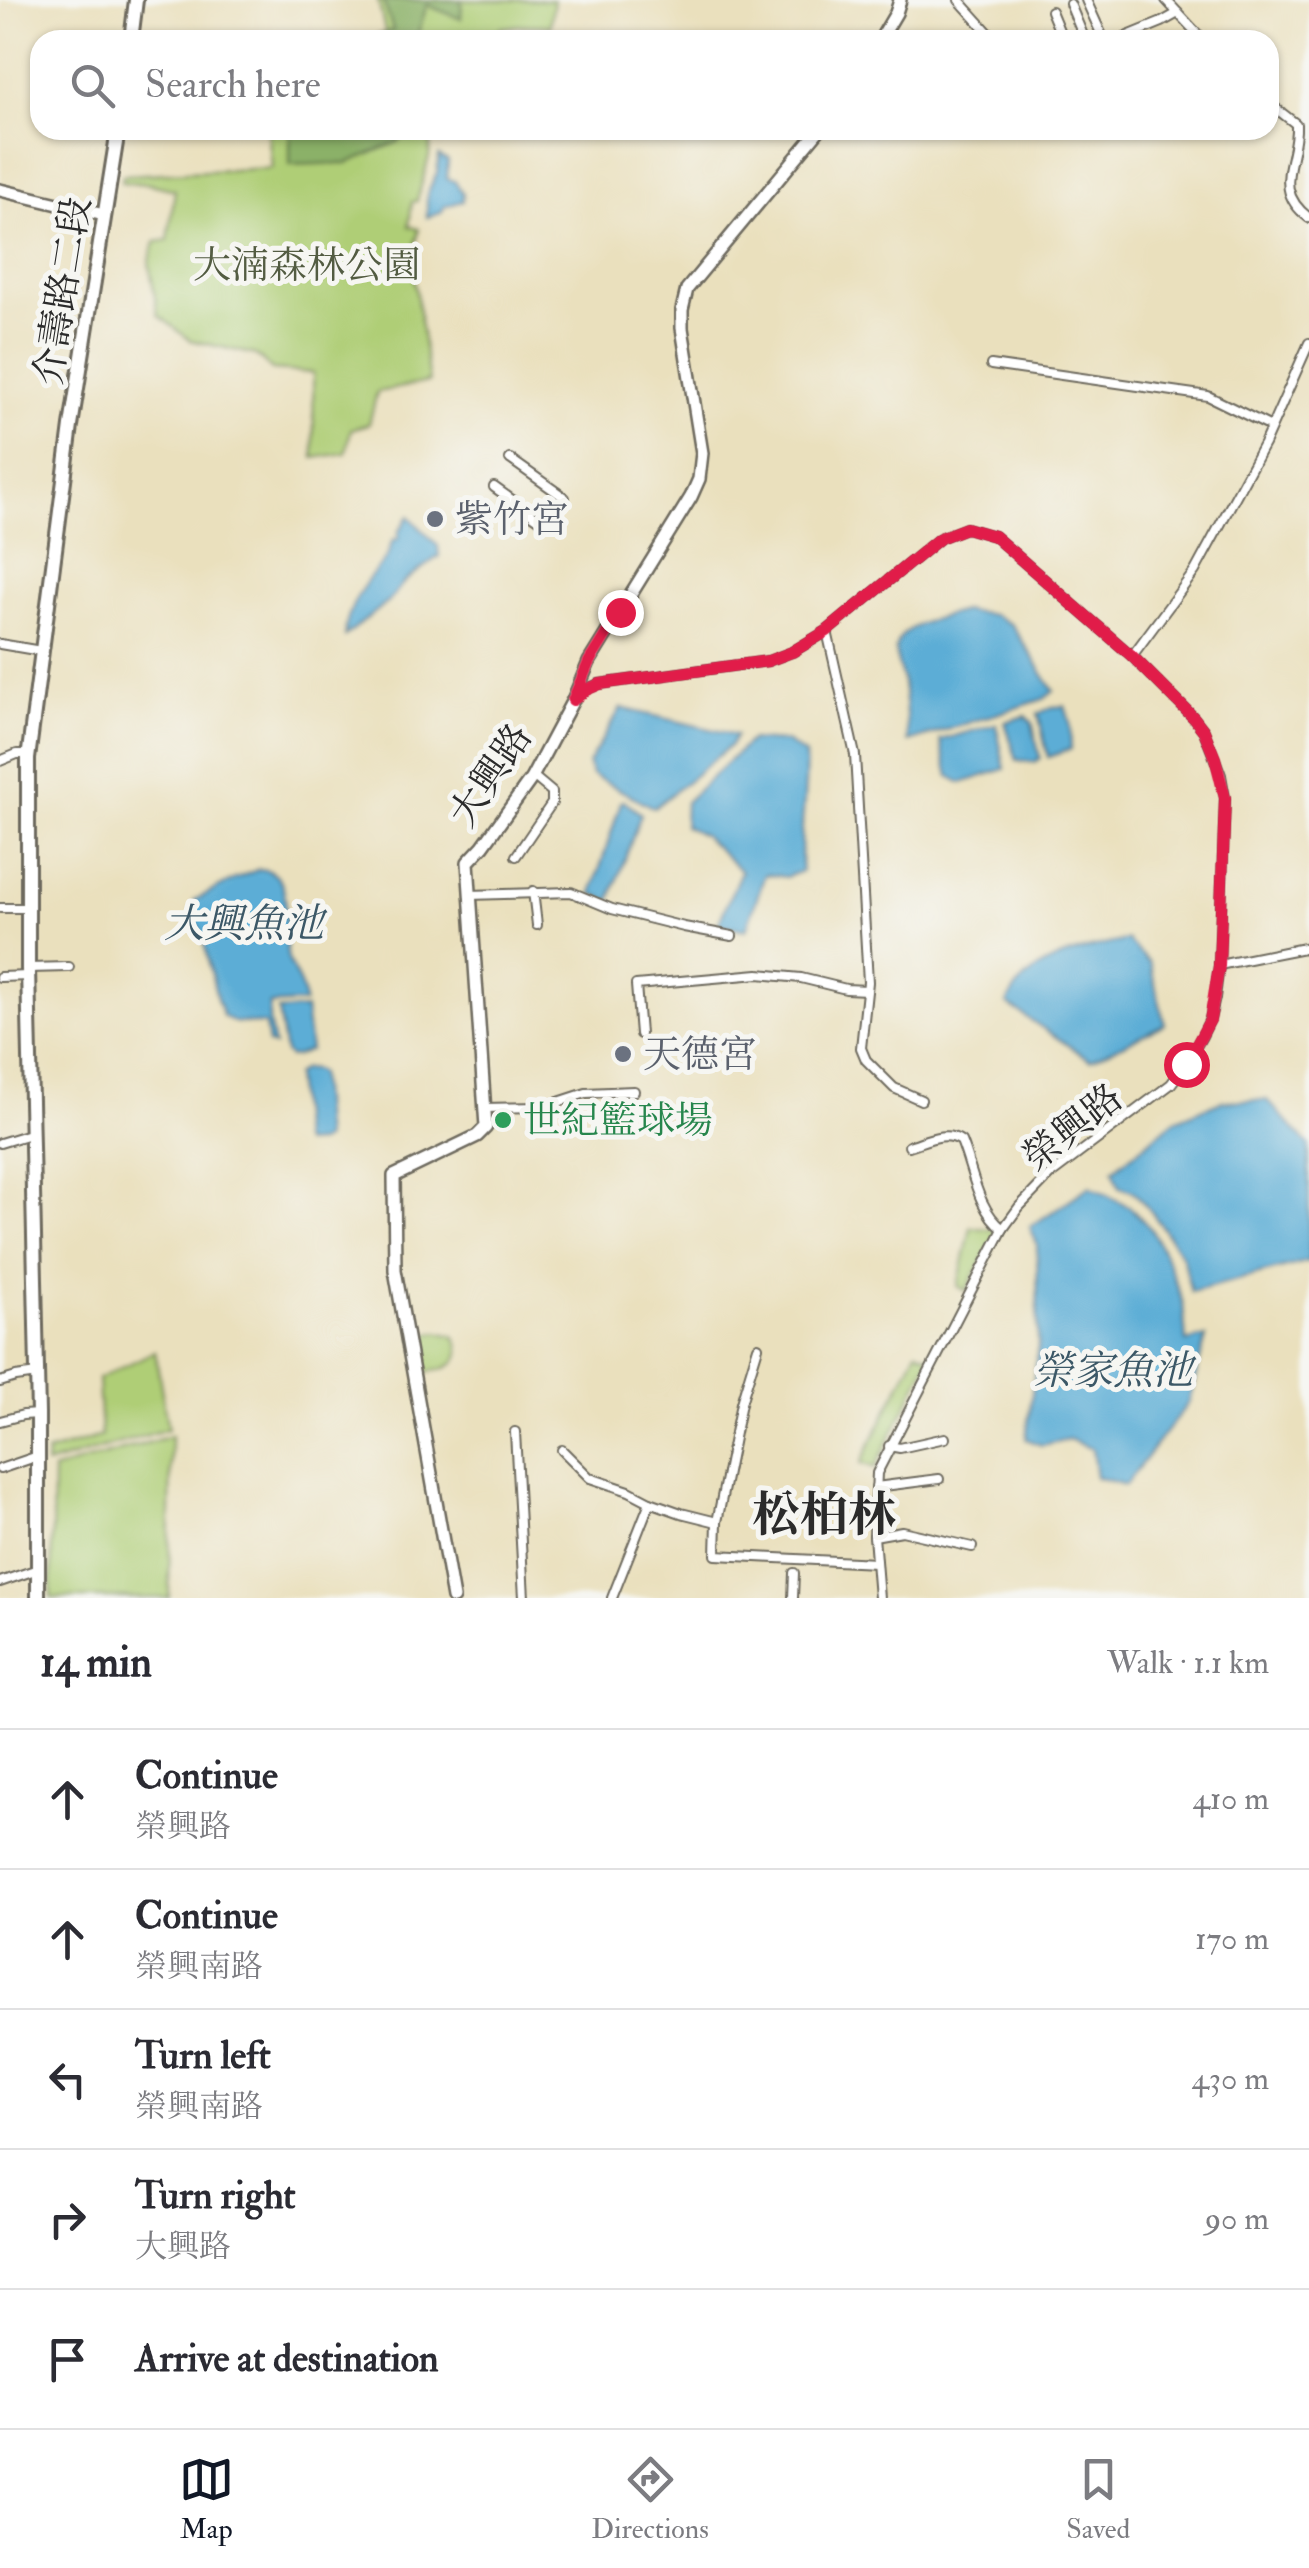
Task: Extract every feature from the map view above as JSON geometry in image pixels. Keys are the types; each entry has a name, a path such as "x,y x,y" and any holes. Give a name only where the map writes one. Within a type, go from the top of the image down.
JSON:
{"main road":[{"path":"132,30 136,0"},
{"name":"介壽路二段","path":"38,1598 28,754 71,426 116,140"}],"street":[{"path":"886,30 900,0"},
{"path":"960,0 986,30"},
{"path":"1086,0 1100,30"},
{"path":"1166,0 1194,30"},
{"path":"1070,4 1082,30"},
{"path":"1051,11 1059,30"},
{"path":"1142,30 1178,13"},
{"path":"1279,111 1296,124 1286,180 1290,195 1309,218"},
{"name":"大興路","path":"484,1108 468,862 533,776 589,662 692,497 702,453 682,328 688,289 811,140"},
{"path":"0,190 104,215"},
{"path":"1132,656 1195,572 1307,350"},
{"path":"991,364 1208,396 1271,427"},
{"path":"510,459 564,498"},
{"path":"494,487 543,522"},
{"name":"榮興路","path":"827,631 940,538 966,528 994,536 1132,656 1194,718 1204,731 1225,798 1219,966 1210,1020 1171,1084 1050,1175 1003,1228 877,1473 874,1536 879,1598"},
{"path":"573,700 600,684 768,661 827,631 855,756 867,990 860,1048 866,1060 894,1088 921,1100"},
{"path":"0,644 41,651"},
{"path":"0,761 28,754"},
{"path":"516,856 552,802 552,792 533,776"},
{"path":"533,892 537,925"},
{"path":"469,895 572,892 612,909 732,936"},
{"path":"0,908 28,908"},
{"path":"1219,966 1309,948"},
{"path":"0,976 70,967"},
{"path":"640,1034 636,985 758,974 867,990"},
{"path":"453,1598 395,1270 394,1176 477,1136 486,1126 484,1108 542,1107 586,1093 634,1090"},
{"path":"0,1142 33,1132"},
{"path":"909,1146 946,1135 961,1142 985,1208 1003,1228"},
{"path":"758,1347 741,1403 717,1522 716,1554 876,1563"},
{"path":"0,1382 37,1374"},
{"path":"0,1421 38,1414"},
{"path":"514,1432 524,1598"},
{"path":"889,1446 900,1448 945,1438"},
{"path":"562,1450 590,1478 650,1502 717,1522"},
{"path":"0,1469 38,1456"},
{"path":"876,1487 940,1478"},
{"path":"612,1598 650,1502"},
{"path":"874,1536 902,1531 972,1547"},
{"path":"0,1582 38,1569"},
{"path":"794,1573 794,1598"}],"green space":[{"path":"378,0 554,0 550,26 385,30"},
{"path":"383,0 462,0 461,19 427,5 419,30 393,30"},
{"name":"大湳森林公園","path":"269,140 431,140 417,201 412,202 409,226 419,229 412,263 429,382 377,392 369,424 351,429 346,453 314,458 313,373 272,370 256,355 190,340 158,315 149,263 155,242 168,240 175,190 122,182 123,175 272,168"},
{"path":"290,140 400,140 348,163 290,165"},
{"path":"971,1227 999,1230 966,1291 958,1286"},
{"path":"438,1332 454,1336 457,1359 446,1368 421,1371 416,1336"},
{"path":"155,1351 168,1429 46,1465 47,1453 101,1436 98,1379"},
{"path":"917,1351 931,1357 875,1468 861,1463"},
{"path":"171,1436 169,1598 51,1598 53,1470"}],"water":[{"path":"439,156 448,161 447,179 455,181 463,201 427,217 427,194 437,173"},
{"path":"409,516 438,546 439,556 345,636 358,596 385,560"},
{"path":"963,611 994,615 1012,625 1054,691 1044,699 908,742 902,678 896,659 899,639 914,627"},
{"path":"1065,706 1071,749 1048,757 1038,714"},
{"path":"621,708 736,735 730,746 654,808 592,775 588,764"},
{"path":"1026,716 1032,722 1040,758 1035,762 1017,760 1005,722"},
{"path":"996,724 1005,769 962,783 949,776 940,740"},
{"path":"751,740 786,742 805,755 805,784 802,871 786,877 765,874 746,930 718,924 741,871 703,835 684,826 685,802"},
{"path":"623,800 641,814 610,901 592,893"},
{"name":"大興魚池","path":"259,869 271,872 284,891 288,958 304,997 304,1003 270,1005 274,1046 268,1044 265,1025 234,1022 223,1016 202,933 191,911 195,900"},
{"path":"1127,940 1150,964 1165,1024 1090,1060 1007,1004 1016,989 1042,966 1076,952"},
{"name":"大興魚池","path":"305,1009 310,1050 289,1057 278,1011"},
{"path":"311,1069 319,1074 324,1140 303,1144 295,1075"},
{"name":"榮家魚池","path":"1267,1100 1309,1145 1309,1261 1191,1292 1182,1256 1134,1192 1120,1187 1113,1170 1175,1120 1221,1101"},
{"name":"榮家魚池","path":"1090,1186 1130,1207 1151,1229 1183,1303 1186,1342 1206,1337 1189,1402 1125,1485 1096,1477 1092,1449 1069,1439 1041,1445 1026,1439 1038,1347 1037,1244 1030,1227"}],"place":[{"name":"紫竹宮","path":"435,519"},
{"name":"天德宮","path":"623,1054"},
{"name":"世紀籃球場","path":"503,1120"}],"district":[{"name":"松柏林","path":"824,1514"}],"route":[{"path":"620,612 589,662 573,700 600,684 768,661 792,652 827,631 940,538 966,528 994,536 1132,656 1194,718 1215,758 1225,798 1219,966 1210,1020 1186,1064"}]}
